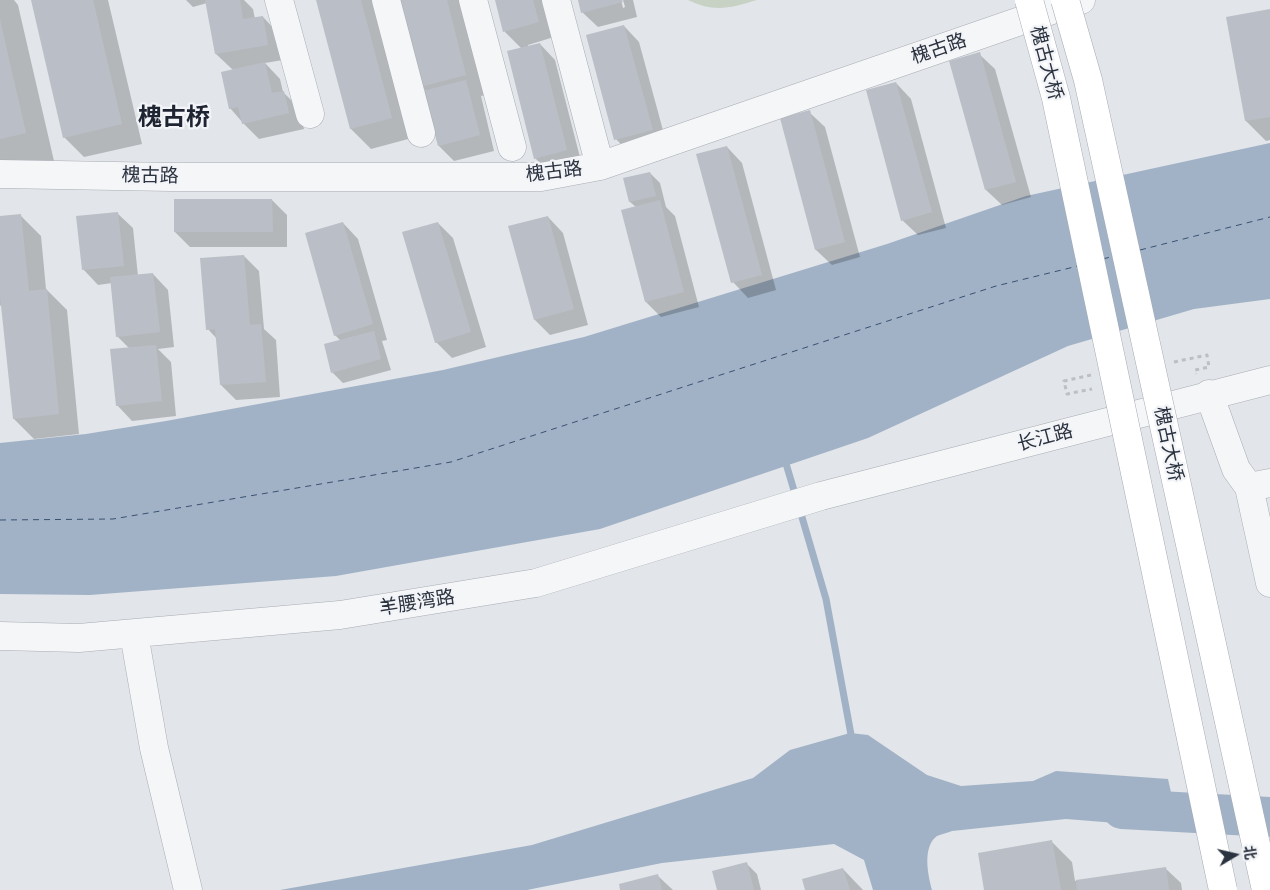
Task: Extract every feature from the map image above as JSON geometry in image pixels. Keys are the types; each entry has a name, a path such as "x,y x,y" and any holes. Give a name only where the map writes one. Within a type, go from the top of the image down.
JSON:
{"main road":[{"name":"槐古大桥","path":"1029,0 1056,98 1223,890"},
{"name":"槐古大桥","path":"1065,0 1088,80 1266,890"}],"street":[{"path":"279,0 310,114"},
{"path":"386,0 421,133"},
{"path":"473,0 512,147"},
{"path":"556,0 600,166"},
{"name":"槐古路","path":"0,174 171,177 540,177 600,166 1081,0"},
{"name":"长江路","path":"821,496 1205,395 1270,380"},
{"path":"1205,395 1236,469 1260,485 1270,583"},
{"name":"羊腰湾路","path":"0,636 79,638 340,615 536,583 821,496"},
{"path":"134,634 154,748 188,890"}],"path":[{"path":"1151,366 1206,355 1209,366 1195,370 1205,395"},
{"path":"1099,423 1092,388 1067,394 1064,381 1113,370"}],"green space":[{"path":"688,0 757,0 730,7 715,8 706,7"}],"water":[{"path":"1270,143 1270,299 1194,309 1068,346 868,438 600,529 336,576 90,595 0,594 0,443 86,434 166,421 443,370 584,337 887,244 1026,196"},
{"path":"850,733 868,735 927,775 961,786 1033,781 1056,771 1168,779 1179,828 1066,819 952,831 937,836 929,847 927,862 932,890 873,890 864,860 834,844 662,863 527,890 280,890 532,845 753,778 790,750"}],"building":[{"path":"31,0 93,0 122,124 63,138"},
{"path":"205,0 240,0 243,19 263,16 268,45 215,54"},
{"path":"316,0 361,0 392,118 350,129"},
{"path":"398,0 447,0 466,75 420,87"},
{"path":"495,0 533,0 539,22 503,32"},
{"path":"578,0 622,0 623,2 581,13"},
{"path":"1270,9 1270,117 1245,121 1226,17"},
{"path":"0,20 26,133 0,139"},
{"path":"624,25 653,130 614,140 586,35"},
{"path":"540,43 567,150 534,159 507,51"},
{"path":"980,52 1016,182 985,190 949,61"},
{"path":"265,62 272,93 284,91 289,113 242,124 238,107 229,109 221,72"},
{"path":"466,80 480,135 438,146 423,91"},
{"path":"896,82 932,212 901,221 866,90"},
{"path":"810,110 845,242 815,250 780,118"},
{"path":"727,146 762,275 731,283 696,154"},
{"path":"650,172 656,196 629,202 623,178"},
{"path":"174,199 272,199 273,232 174,232"},
{"path":"660,200 684,292 645,302 621,210"},
{"path":"118,212 124,266 82,270 76,216"},
{"path":"21,214 29,291 47,289 59,414 13,419 0,296 0,216"},
{"path":"548,216 574,309 534,320 508,226"},
{"path":"343,222 373,324 334,336 305,233"},
{"path":"438,222 471,332 435,343 402,232"},
{"path":"244,255 250,325 261,324 266,382 220,385 215,329 206,330 200,258"},
{"path":"153,273 160,332 116,337 110,277"},
{"path":"374,331 381,359 331,373 324,344"},
{"path":"156,345 162,401 116,406 110,349"},
{"path":"1052,840 1061,890 984,890 978,853"},
{"path":"747,862 754,890 717,890 712,871"},
{"path":"1166,867 1169,890 1077,890 1076,880"},
{"path":"843,868 850,890 805,890 802,879"},
{"path":"658,874 662,890 620,890 619,884"}],"waterway":[{"path":"784,457 796,497"},
{"path":"799,507 826,599 852,740"},
{"path":"1122,809 1270,817"}],"ferry route":[{"path":"1140,250 1270,217"},
{"path":"1103,259 1114,256"},
{"path":"0,520 113,519 451,462 996,286 1078,266"}],"district":[{"name":"槐古桥","path":"174,118"}]}
